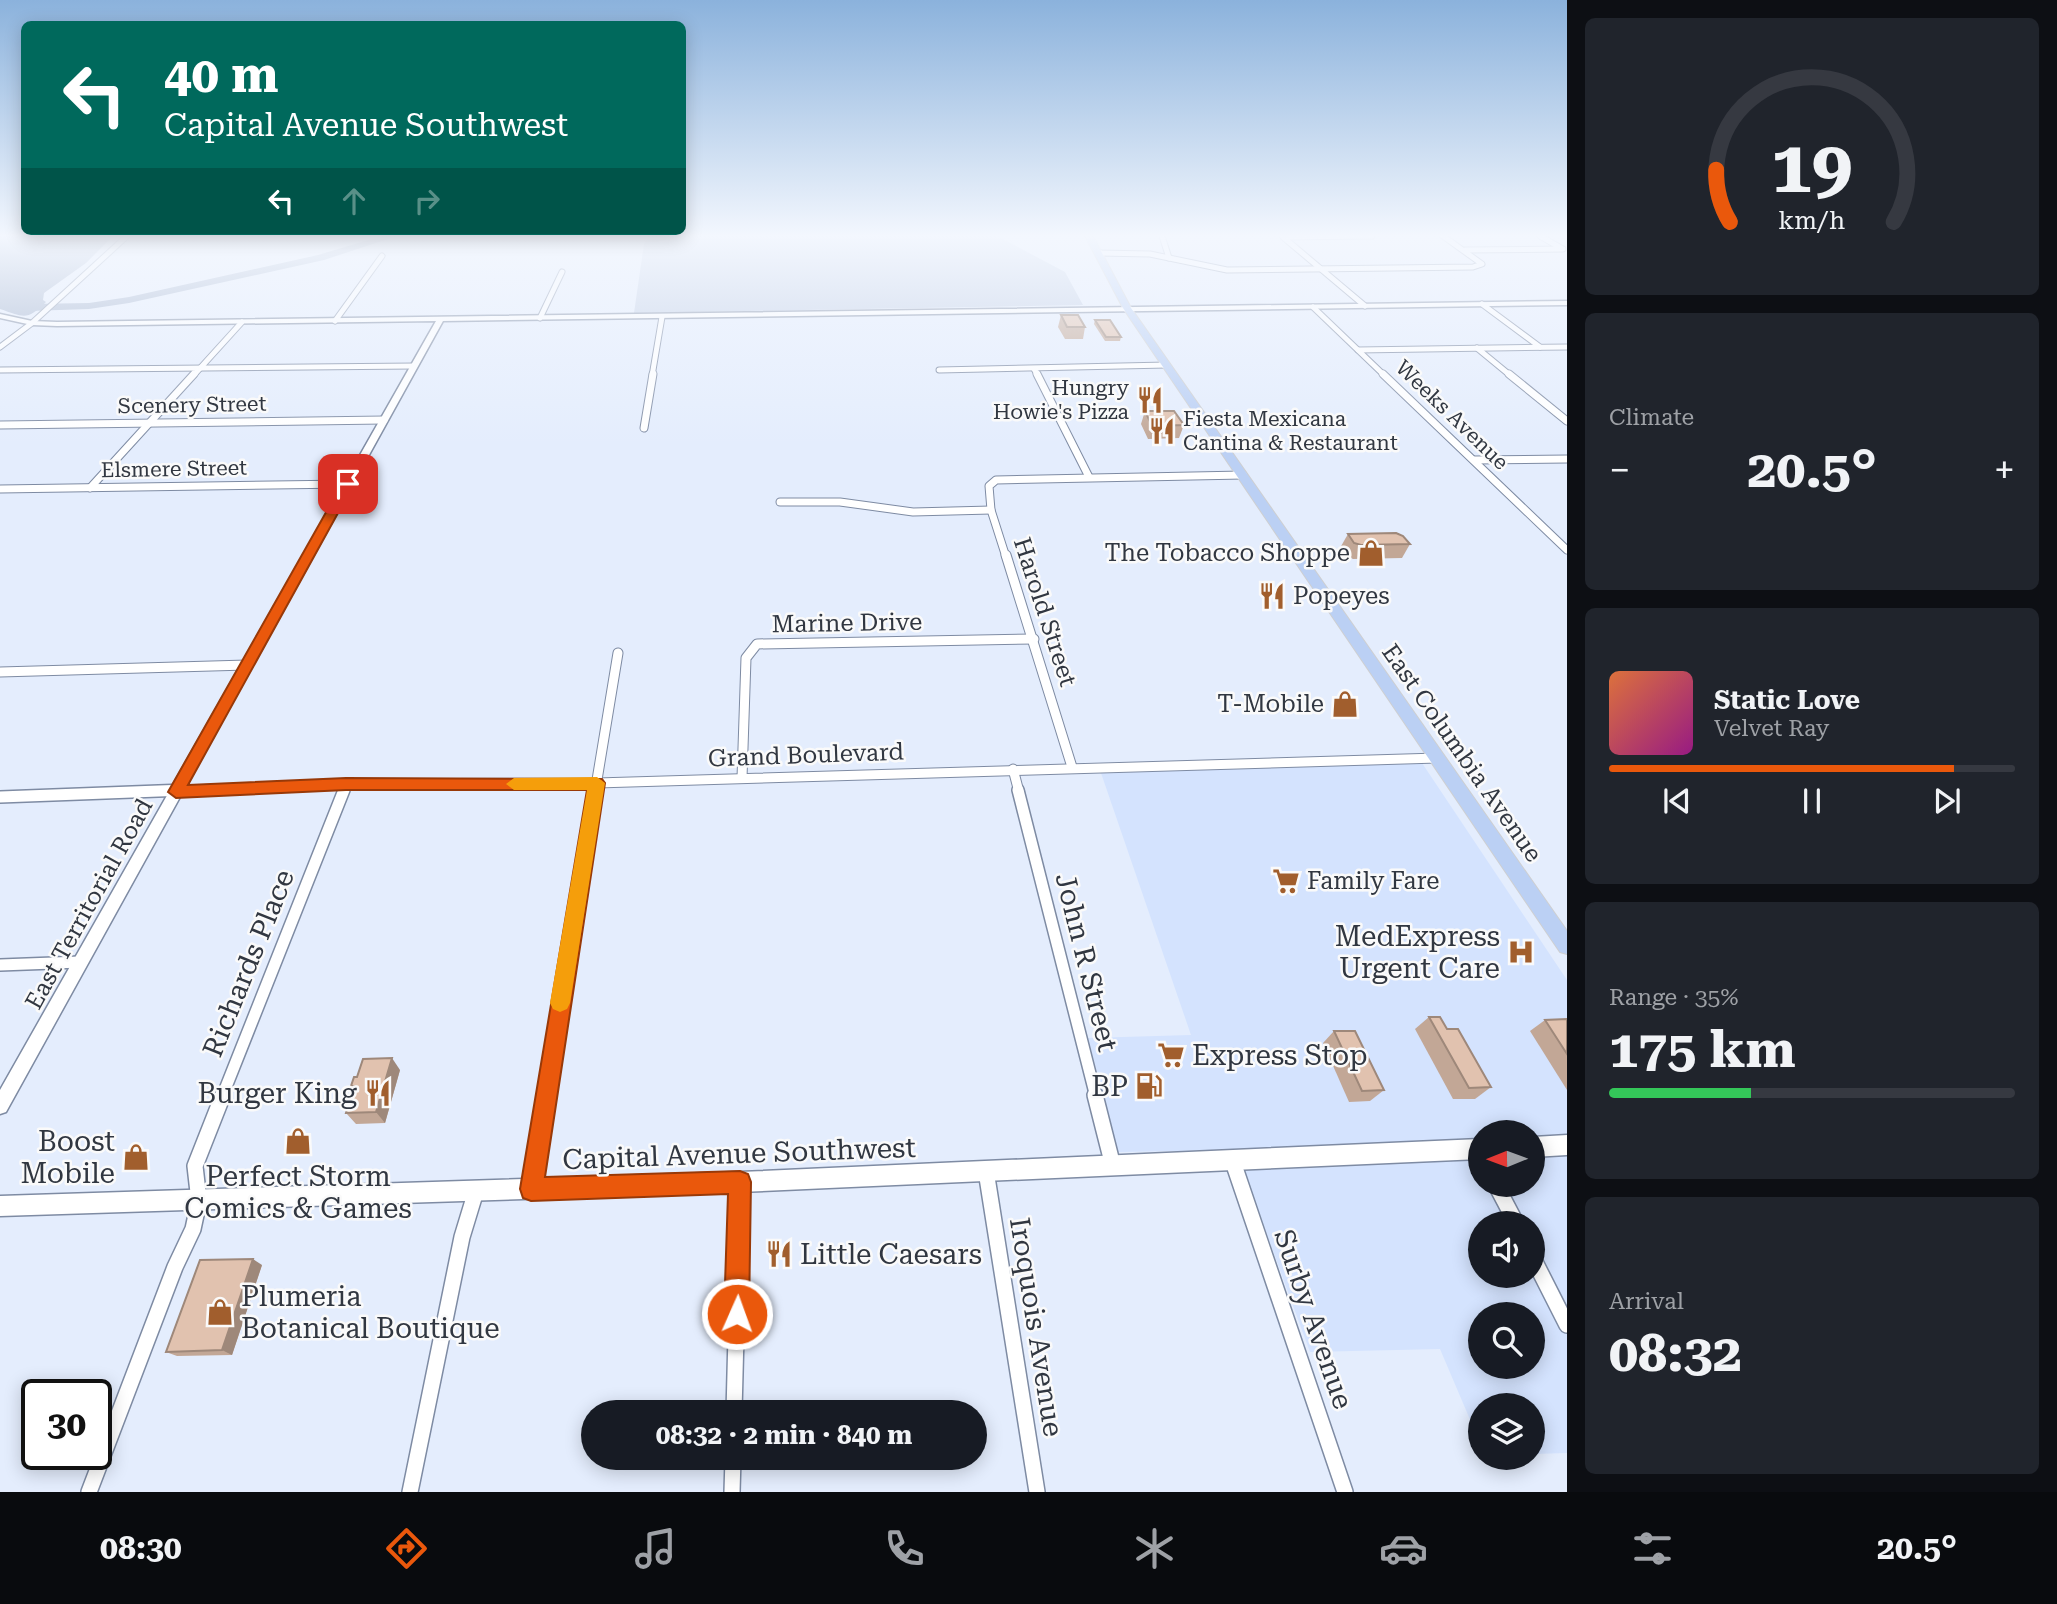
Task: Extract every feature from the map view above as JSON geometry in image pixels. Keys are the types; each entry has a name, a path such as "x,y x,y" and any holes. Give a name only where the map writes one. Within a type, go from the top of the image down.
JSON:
{"main road":[{"name":"East Columbia Avenue","path":"1127,308 1567,946"},
{"path":"1545,1146 1567,1145"},
{"name":"Capital Avenue Southwest","path":"0,1206 740,1182 1468,1152"}],"street":[{"path":"0,347 52,306"},
{"path":"335,321 346,306"},
{"path":"540,318 546,306"},
{"path":"0,316 35,321 242,322 1387,306"},
{"path":"1484,306 1541,347"},
{"name":"Weeks Avenue","path":"1313,307 1565,546"},
{"path":"644,428 662,317"},
{"name":"East Territorial Road","path":"0,1106 440,320"},
{"path":"90,488 242,322"},
{"path":"1358,350 1567,347"},
{"path":"1477,348 1567,421"},
{"path":"939,370 1167,365"},
{"path":"0,370 414,366"},
{"path":"1034,369 1089,477 1243,475"},
{"name":"Scenery Street","path":"0,425 384,419"},
{"path":"1474,460 1567,459"},
{"name":"Harold Street","path":"1072,767 987,492 988,485 993,480 1089,477"},
{"name":"Elsmere Street","path":"0,489 348,484"},
{"path":"780,502 840,502 913,512 991,510"},
{"name":"Marine Drive","path":"742,778 746,659 757,644 1034,639"},
{"path":"531,1189 618,653"},
{"path":"0,672 247,665"},
{"name":"Grand Boulevard","path":"0,797 346,784 597,783 1438,758"},
{"name":"John R Street","path":"1013,769 1113,1167"},
{"name":"Richards Place","path":"89,1492 175,1267 193,1229 198,1201 195,1166 346,784"},
{"path":"0,965 80,962"},
{"name":"Surby Avenue","path":"1233,1162 1345,1492"},
{"name":"Iroquois Avenue","path":"986,1170 1037,1492"},
{"path":"734,1400 740,1182"},
{"path":"410,1492 462,1237 476,1191"},
{"path":"1545,1282 1567,1325"},
{"path":"732,1492 733,1470"}],"shaded area":[{"path":"0,306 42,306 25,316 0,309"},
{"path":"635,306 1048,306 634,313"},
{"path":"1422,763 1567,980 1567,1453 1545,1454 1545,1393 1468,1393 1468,1415 1440,1349 1310,1352 1236,1150 1118,1152 1088,1038 1191,1035 1101,773"}],"building":[{"path":"1061,315 1078,315 1085,327 1067,327"},
{"path":"1095,320 1110,320 1121,337 1106,337"},
{"path":"1145,411 1174,411 1184,425 1152,426"},
{"path":"1396,533 1410,544 1361,545 1354,543 1348,534"},
{"path":"1429,1017 1440,1017 1447,1029 1458,1029 1491,1087 1469,1088"},
{"path":"1567,1019 1567,1054 1545,1020"},
{"path":"1334,1031 1355,1031 1384,1090 1362,1091"},
{"path":"392,1058 376,1112 346,1113 354,1086 351,1086 363,1059"},
{"name":"Plumeria Botanical Boutique","path":"253,1259 222,1350 166,1352 200,1260"}],"waterway":[{"path":"22,306 29,308 91,306"}],"slow traffic":[{"path":"514,784 597,783 560,1003"}],"place":[{"name":"Hungry Howie's Pizza","path":"1150,400"},
{"name":"Fiesta Mexicana Cantina & Restaurant","path":"1162,431"},
{"name":"The Tobacco Shoppe","path":"1371,553"},
{"name":"Popeyes","path":"1272,596"},
{"name":"T-Mobile","path":"1345,704"},
{"name":"Family Fare","path":"1286,881"},
{"name":"MedExpress Urgent Care","path":"1521,952"},
{"name":"Express Stop","path":"1171,1055"},
{"name":"BP","path":"1149,1086"},
{"name":"Burger King","path":"378,1093"},
{"name":"Perfect Storm Comics & Games","path":"298,1141"},
{"name":"Boost Mobile","path":"136,1157"},
{"name":"Little Caesars","path":"779,1254"},
{"name":"Plumeria Botanical Boutique","path":"220,1312"}],"route":[{"path":"348,484 176,792 346,784 597,783 531,1189 740,1182 737,1314"}]}
